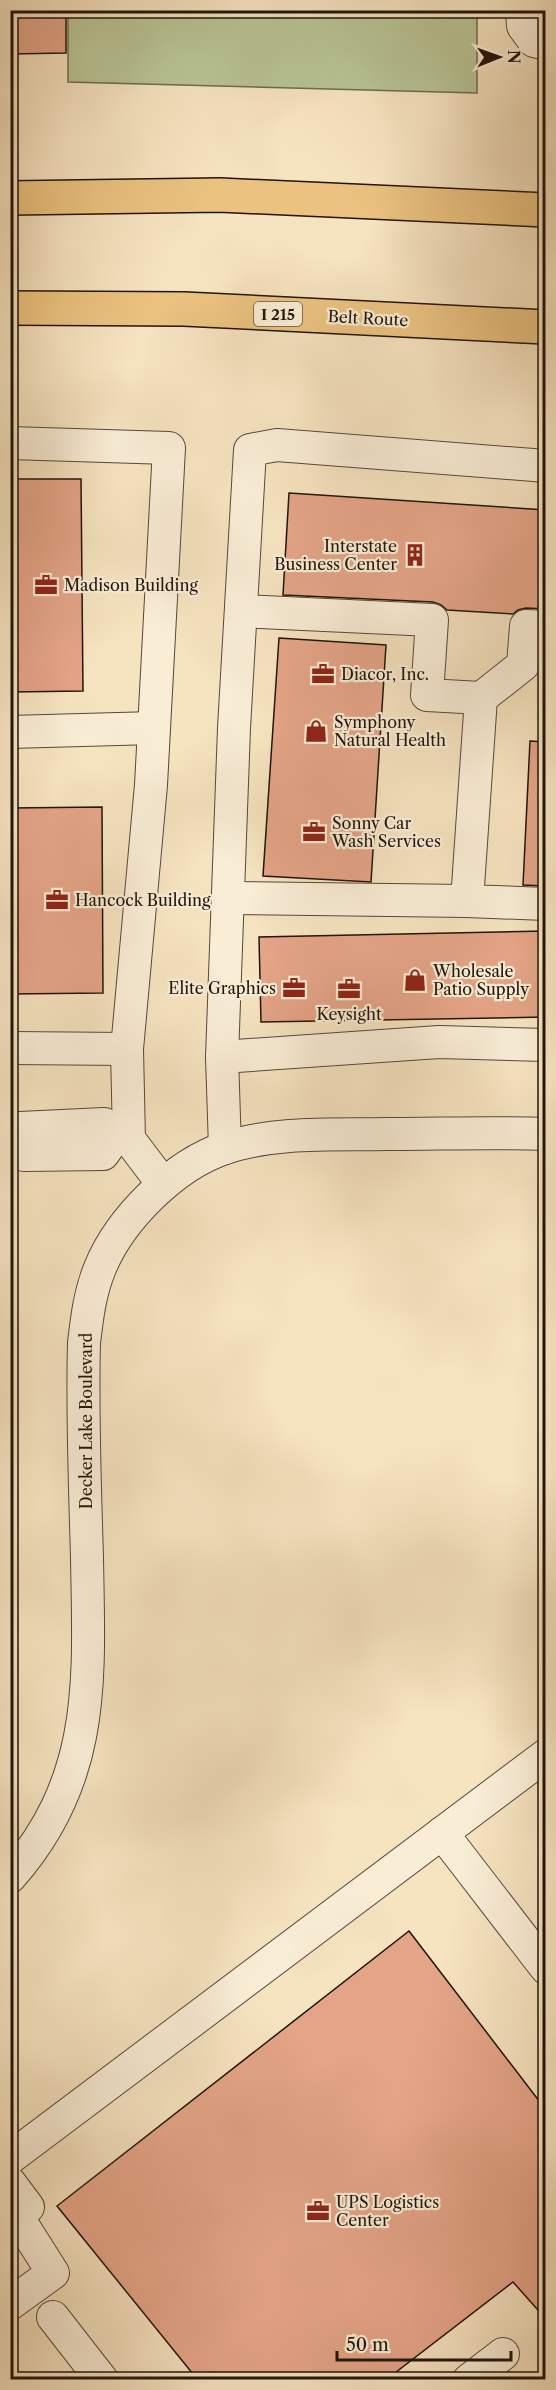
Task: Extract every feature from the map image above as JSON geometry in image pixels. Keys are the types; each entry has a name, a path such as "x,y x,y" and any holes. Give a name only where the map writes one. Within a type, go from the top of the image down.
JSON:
{"highway":[{"path":"10,198 220,195 546,210"},
{"name":"Belt Route","path":"10,308 184,309 546,327"}],"street":[{"path":"522,10 523,26 534,41 546,44"},
{"path":"10,443 169,448 152,785 121,1139 104,1154 62,1155 24,1155 11,1141"},
{"path":"225,1148 222,1057 250,450 277,446 546,466"},
{"path":"241,611 432,620 427,695 481,698 523,665 526,626 546,627"},
{"path":"466,901 481,698"},
{"path":"10,732 154,728"},
{"path":"228,898 546,904"},
{"path":"222,1057 439,1042 546,1045"},
{"path":"10,1048 128,1049"},
{"name":"Decker Lake Boulevard","path":"10,1877 26,1860 43,1833 64,1791 78,1752 84,1719 89,1662 84,1343 89,1301 101,1266 126,1223 164,1184 195,1162 225,1148 278,1137 546,1134"},
{"path":"121,1139 164,1184"},
{"path":"10,2158 546,1755"},
{"path":"442,1833 546,1968"},
{"path":"10,2183 28,2207 17,2216 53,2273 10,2304"},
{"path":"53,2317 102,2379"},
{"path":"469,2379 503,2354"}],"green space":[{"path":"68,11 477,11 477,93 68,82"}],"building":[{"path":"10,10 66,10 66,53 10,54"},
{"name":"Madison Building","path":"10,479 81,479 83,691 10,692"},
{"name":"Interstate Business Center","path":"289,493 546,510 546,609 526,608 513,614 447,610 433,602 283,595"},
{"path":"279,638 386,645 371,882 263,876"},
{"path":"530,741 546,742 546,886 523,885"},
{"name":"Hancock Building","path":"102,807 103,993 10,994 10,808"},
{"path":"546,931 546,1017 261,1022 259,937"},
{"path":"409,1931 546,2110 546,2319 513,2282 387,2379 197,2379 57,2206"}],"place":[{"name":"Interstate Business Center","path":"415,555"},
{"name":"Madison Building","path":"46,585"},
{"name":"Diacor, Inc.","path":"323,674"},
{"name":"Symphony Natural Health","path":"316,731"},
{"name":"Sonny Car Wash Services","path":"314,832"},
{"name":"Hancock Building","path":"57,900"},
{"name":"Wholesale Patio Supply","path":"415,980"},
{"name":"Elite Graphics","path":"294,988"},
{"name":"Keysight","path":"349,989"},
{"name":"UPS Logistics Center","path":"318,2211"}]}
